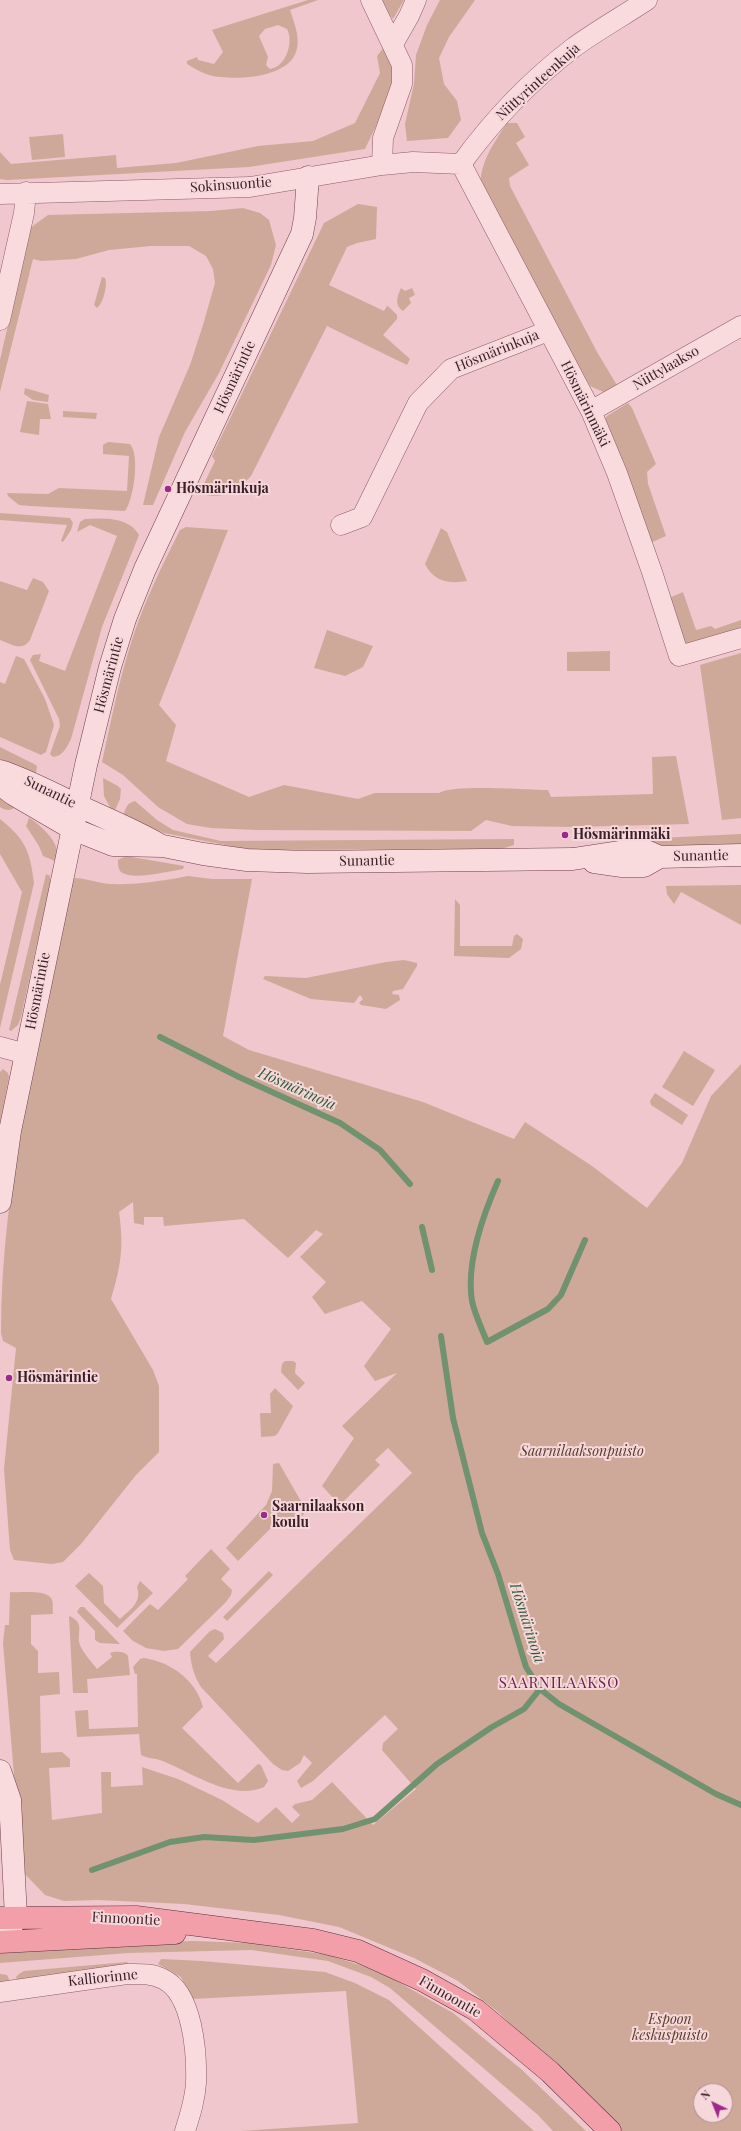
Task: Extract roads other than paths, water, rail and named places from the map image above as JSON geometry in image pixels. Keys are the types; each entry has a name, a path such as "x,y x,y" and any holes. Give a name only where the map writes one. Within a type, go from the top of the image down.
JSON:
{"main road":[{"name":"Finnoontie","path":"8,1917 136,1918 252,1931 314,1940 358,1951 422,1980 476,2010 550,2072 610,2131"},
{"name":"Finnoontie","path":"2,1939 252,1931"}],"street":[{"path":"371,0 402,65 402,84 382,138 382,165"},
{"path":"393,44 409,16 416,0"},
{"name":"Niittyrinteenkuja","path":"461,164 479,139 508,105 544,73 573,48 647,0"},
{"name":"Sokinsuontie","path":"0,194 26,192 250,187 382,165 413,162 461,164"},
{"name":"Hösmärinmäki","path":"461,164 591,411 627,502 679,656 741,638"},
{"name":"Hösmärintie","path":"1,1197 10,1131 86,765 110,667 125,619 145,570 302,234 306,218 308,177"},
{"path":"0,320 24,213 26,192"},
{"name":"Niittylaakso","path":"591,411 741,326"},
{"name":"Hösmärinkuja","path":"341,525 362,516 418,403 451,369 548,331"},
{"name":"Sunantie","path":"0,771 22,778 78,806 129,828 163,846"},
{"name":"Sunantie","path":"0,784 13,794 73,829 113,845 163,846 203,854 254,860 307,862 573,859 632,850 644,850 660,857 741,855"},
{"path":"0,1047 26,1054"},
{"path":"0,1771 10,1800 8,1917 2,1939"},
{"name":"Kalliorinne","path":"0,1992 127,1974 148,1974 164,1979 177,1991 185,2005 192,2025 196,2082 192,2110 185,2131"}],"waterway":[{"name":"Hösmärinoja","path":"160,1037 239,1077 340,1123 380,1150 410,1184"},
{"path":"498,1181 477,1240 471,1271 472,1301 487,1342 548,1309 561,1295 585,1240"},
{"name":"Hösmärinoja","path":"422,1227 432,1270"},
{"name":"Hösmärinoja","path":"441,1336 453,1418 482,1533 498,1574 526,1667 540,1689 559,1704 716,1794 741,1805"},
{"path":"92,1870 170,1842 204,1837 254,1840 343,1829 375,1819 437,1764 492,1727 524,1709 540,1689"}],"place":[{"name":"Hösmärinkuja","path":"168,489"},
{"name":"Hösmärinmäki","path":"565,835"},
{"name":"Hösmärintie","path":"9,1378"},
{"name":"Saarnilaakson koulu","path":"264,1515"}],"district":[{"name":"SAARNILAAKSO","path":"559,1683"}],"park label":[{"name":"Saarnilaaksonpuisto","path":"582,1452"},
{"name":"Espoon keskuspuisto","path":"670,2028"}]}
